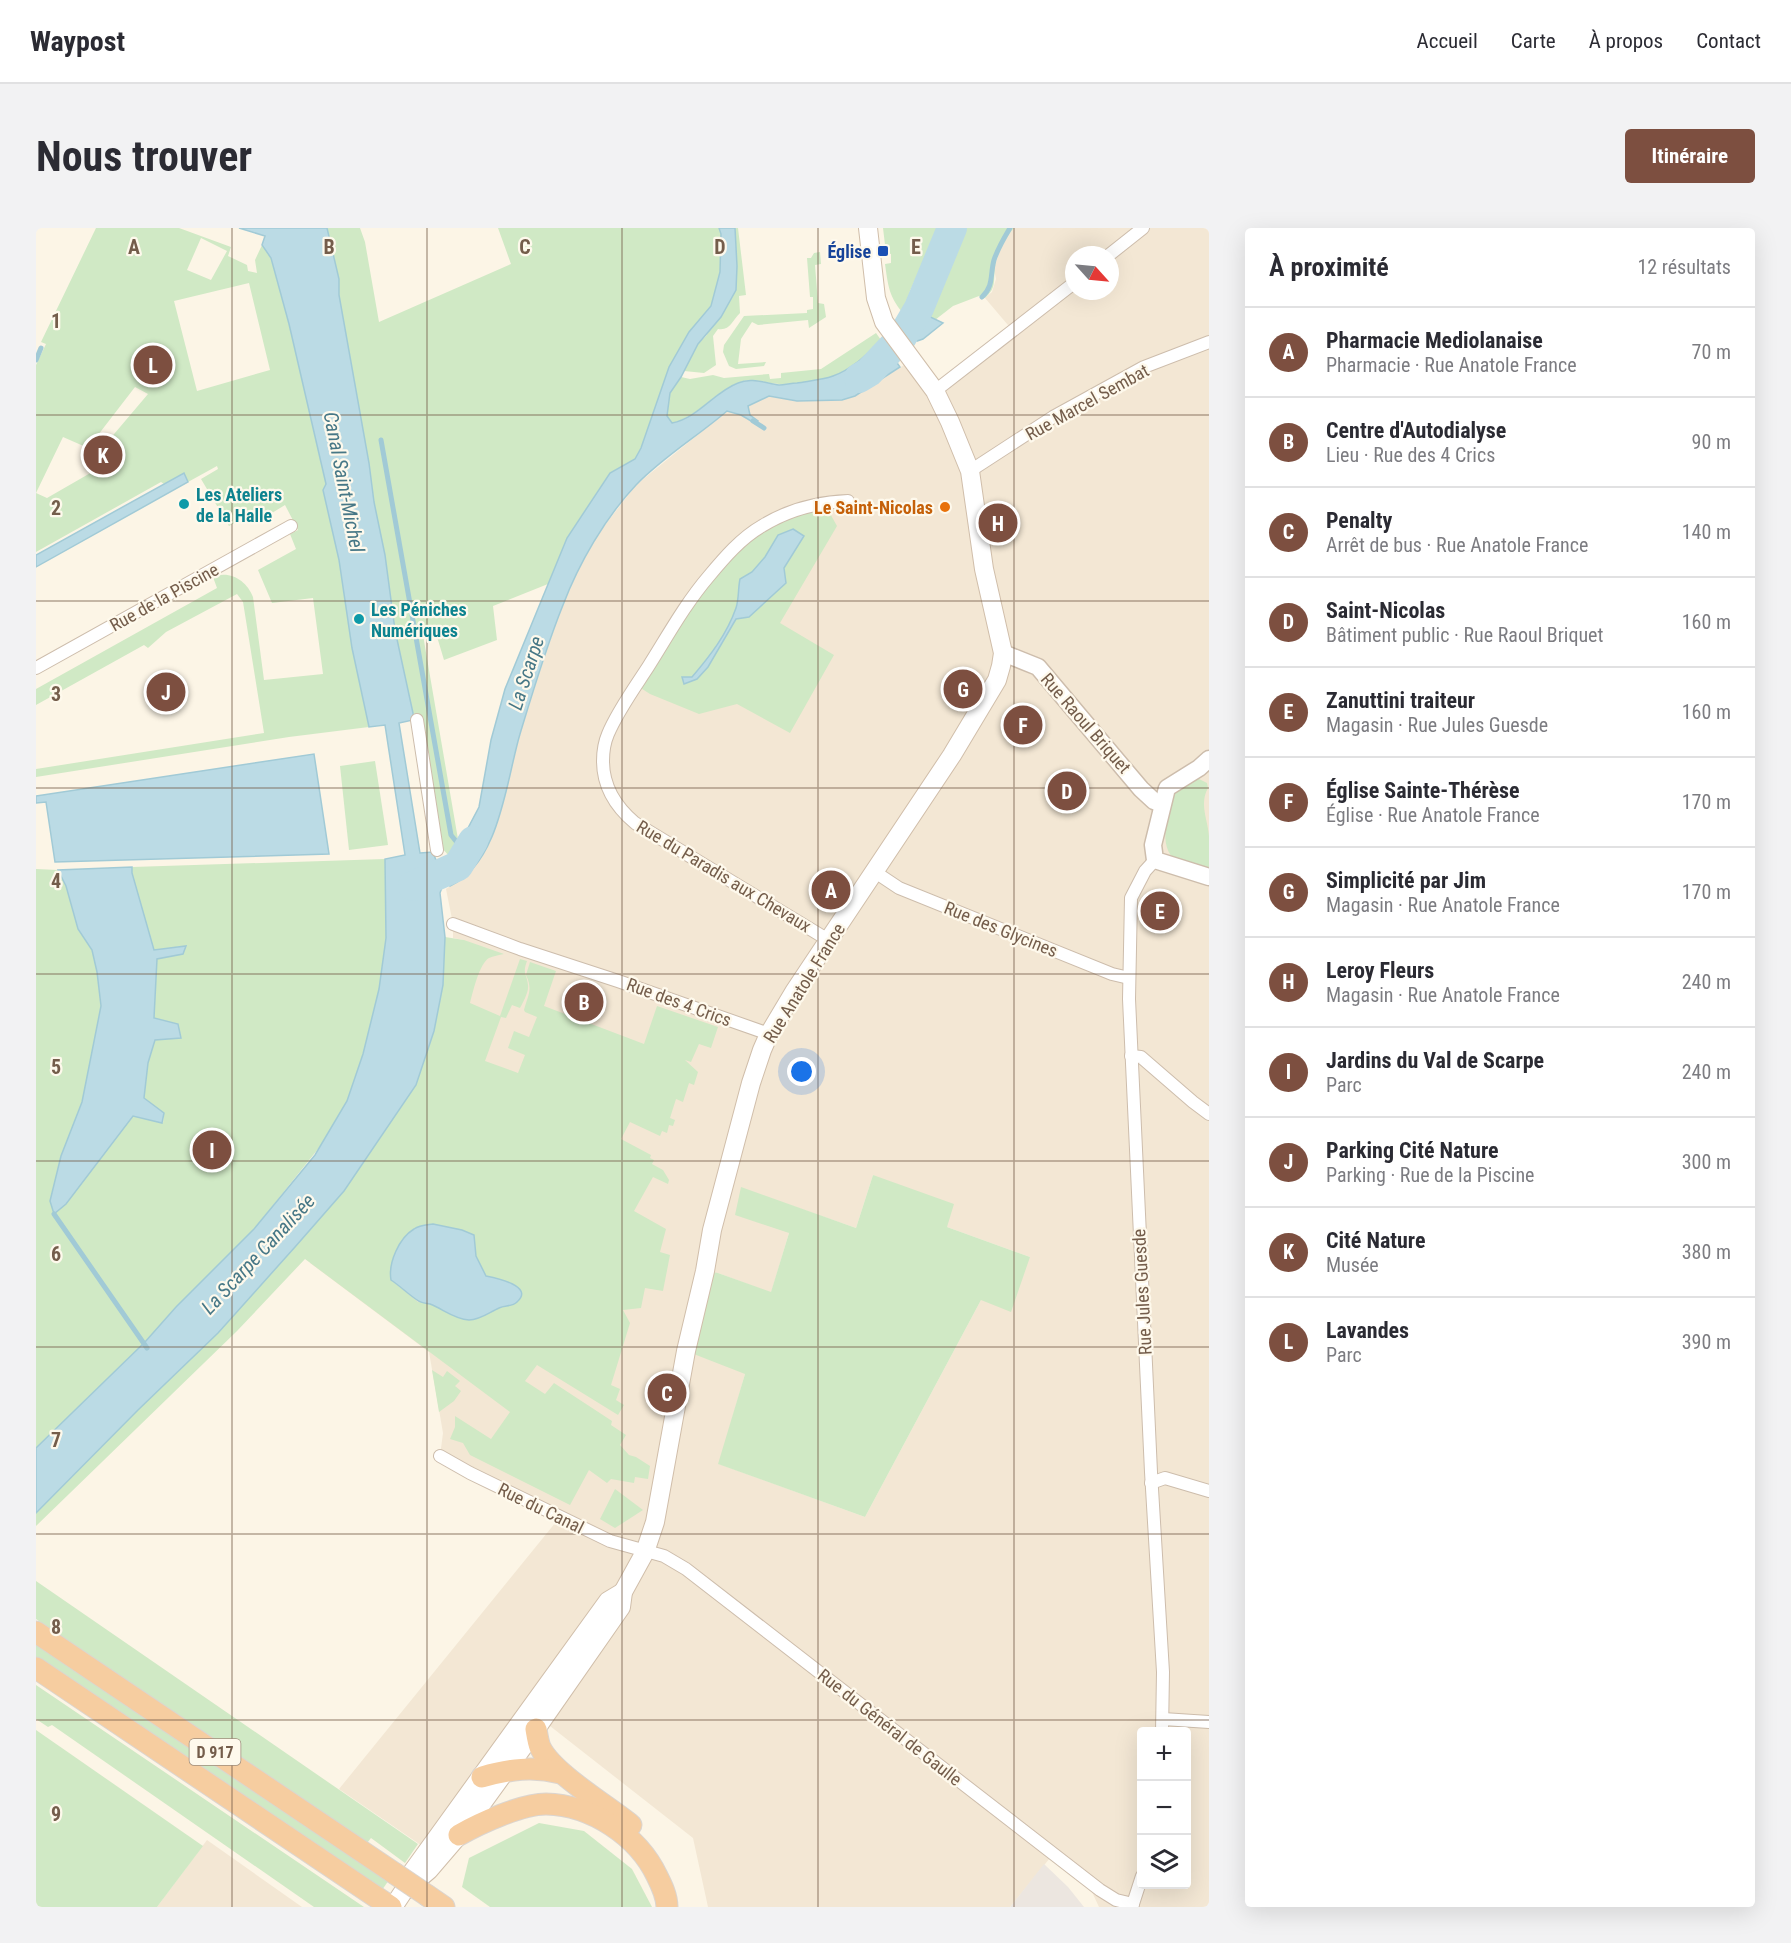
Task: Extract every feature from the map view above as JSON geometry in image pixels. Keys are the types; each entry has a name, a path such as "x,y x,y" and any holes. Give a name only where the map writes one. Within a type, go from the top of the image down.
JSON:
{"highway":[{"name":"D 917","path":"36,1632 436,1902"},
{"name":"D 917","path":"36,1668 391,1901"},
{"path":"536,1729 540,1746 546,1757 561,1773 610,1808 649,1842 667,1870 676,1907"},
{"path":"482,1777 507,1770 529,1768 561,1773"},
{"path":"459,1835 477,1825 528,1807 545,1804 573,1808 605,1821 636,1845 655,1871 667,1907"}],"main road":[{"name":"Rue Anatole France","path":"622,1592 645,1552 655,1522 681,1374 712,1230 751,1083 769,1034 794,992 952,755 997,680 1003,653 986,578 970,471 950,422 934,392 884,322 876,298 868,228"},
{"path":"391,1901 429,1870 459,1835 621,1607 622,1592"},
{"path":"391,1901 608,1601 622,1592"}],"street":[{"path":"1119,247 1143,228"},
{"path":"934,392 1065,290"},
{"name":"Rue Marcel Sembat","path":"970,471 1053,417 1144,368 1209,342"},
{"name":"Rue du Paradis aux Chevaux","path":"830,941 635,823 622,812 611,794 604,777 603,759 608,734 636,685 686,607 708,577 737,546 760,527 778,517 823,501 848,501"},
{"name":"Rue de la Piscine","path":"36,668 291,526"},
{"name":"Rue Raoul Briquet","path":"1003,653 1038,667 1141,789 1154,801 1162,804"},
{"path":"417,720 437,850"},
{"path":"1209,759 1167,788 1153,844 1155,860 1209,877"},
{"name":"Rue Jules Guesde","path":"1155,860 1145,871 1131,898 1129,978 1151,1483 1163,1672 1163,1725"},
{"name":"Rue des Glycines","path":"875,872 899,888 1112,974 1129,978"},
{"name":"Rue des 4 Crics","path":"453,924 769,1034"},
{"path":"1131,1056 1141,1057 1192,1102 1209,1113"},
{"name":"Rue du Canal","path":"440,1456 610,1541 645,1552"},
{"path":"1151,1483 1165,1478 1209,1491"},
{"name":"Rue du Général de Gaulle","path":"645,1552 669,1558 686,1569 1101,1890 1116,1900 1133,1906"},
{"path":"1163,1725 1209,1722"},
{"path":"1133,1906 1138,1889"}],"shaded area":[{"path":"1014,228 1209,228 1209,1907 1099,1907 1085,1877 1054,1853 1010,1907 708,1907 693,1838 550,1726 534,1718 431,1852 339,1789 560,1517 440,1456 443,1433 429,1352 310,1263 359,1205 464,940 453,938 453,924 446,889 470,873 489,843 499,818 531,697 562,606 591,543 636,485 727,411 741,415 748,420 750,415 748,406 769,396 797,401 842,400 855,396 912,360 934,391 1013,331 985,298 992,292 996,279 994,269 1002,242","holes":["873,1175 947,1227 1030,1257 981,1300 865,1517 719,1464 745,1374 718,1273 771,1293 789,1233 741,1188 856,1228"]},
{"path":"207,1840 302,1907 157,1907"},
{"path":"1044,1864 1068,1887 1084,1907 1010,1907"}],"green space":[{"path":"96,228 179,228 231,247 228,256 247,265 248,271 257,273 255,260 262,245 271,258 289,324 326,484 323,490 339,560 352,648 369,727 289,737 36,777 36,769 264,733 243,602 237,594 166,632 148,648 144,645 36,705 36,689 217,588 213,577 226,575 237,578 247,586 253,597 264,680 323,674 313,598 272,603 258,570 296,549 290,534 298,530 285,505 267,516 261,508 229,526 201,479 218,469 217,466 188,482 183,474 164,484 161,482 36,552 36,493 36,365 46,344 41,342","holes":["201,238 227,251 211,280 187,270","249,283 270,370 197,391 174,301","135,387 148,394 98,453 113,460 47,498 36,493 63,437 88,448"]},
{"path":"327,228 360,228 365,242 379,322 511,264 498,228 719,228 721,234 720,272 711,306 669,367 641,448 635,459 610,473 567,538 548,584 493,606 497,640 444,660 435,630 423,635 459,845 449,856 441,847 395,630 385,555 339,295 339,279"},
{"path":"735,228 738,228 746,295 739,296 740,313 728,327 718,329 713,336 716,365 704,373 684,371 698,344 706,336 736,290"},
{"path":"883,228 938,228 910,291 903,313 895,302 888,285 885,264 891,263 891,254 886,253"},
{"path":"965,228 1014,228 999,251 994,284 989,294 985,298 979,296 953,306 935,320 926,315"},
{"path":"820,252 821,264 815,265 818,303 824,304 826,317 809,328 808,320 758,325 752,322 741,339 738,364 766,362 764,366 736,369 729,366 723,352 724,345 744,316 807,313 807,310 813,309 807,258"},
{"path":"876,333 881,340 871,351 852,366 833,376 784,384 743,381 721,392 681,420 672,423 667,416 670,393 681,377 690,379 713,375 724,378 769,374 770,379 781,378 781,373 821,369"},
{"path":"823,501 837,526 780,623 834,655 790,733 737,704 699,714 650,694 636,685 686,607 760,527"},
{"path":"375,761 388,845 349,850 340,766"},
{"path":"1195,777 1207,783 1208,788 1204,806 1209,836 1209,871 1177,861 1171,855 1165,839 1173,793"},
{"path":"385,859 386,938 379,989 363,1054 347,1101 322,1144 254,1229 176,1307 145,1342 36,1448 36,869 58,870 66,886 78,929 92,950 101,1006 82,1102 61,1156 50,1201 54,1213 66,1204 133,1115 163,1123 164,1113 144,1098 148,1063 155,1040 181,1038 178,1024 154,1018 157,959 183,954 182,946 154,951 132,867"},
{"path":"445,937 464,940 504,954 485,961 470,1003 500,1016 520,959 527,961 525,971 528,988 526,997 520,1008 512,1005 506,1018 501,1017 485,1061 518,1073 525,1055 508,1048 514,1031 529,1037 537,1017 524,1010 529,992 526,975 530,962 556,971 544,1006 644,1044 657,1006 718,1027 711,1048 699,1044 691,1062 685,1060 698,1072 694,1085 689,1083 683,1102 676,1099 670,1118 675,1120 673,1126 669,1125 667,1133 662,1131 660,1136 630,1122 621,1139 651,1155 650,1158 654,1160 652,1164 663,1170 669,1180 668,1184 653,1177 634,1211 666,1229 660,1252 670,1255 663,1291 645,1288 641,1308 623,1310 630,1323 611,1385 620,1389 616,1400 624,1405 618,1415 537,1365 525,1381 545,1394 554,1383 612,1421 611,1425 626,1435 620,1445 629,1455 650,1466 648,1479 635,1477 634,1483 611,1479 607,1483 589,1470 570,1505 470,1455 463,1443 450,1439 455,1427 455,1416 491,1439 510,1412 305,1259 237,1331 36,1526 36,1513 218,1333 344,1191 416,1085 434,1031 443,985","holes":["433,1224 474,1235 476,1256 486,1276 513,1284 503,1306 493,1311 418,1302 391,1280 392,1262 396,1253 408,1237 424,1226"]},
{"path":"873,1175 954,1204 947,1227 1030,1257 1011,1312 981,1300 865,1517 718,1464 745,1374 686,1351 705,1271 718,1273 771,1292 789,1233 735,1215 741,1187 856,1228"},
{"path":"432,1370 443,1377 447,1371 460,1381 455,1386 461,1391 454,1401 439,1412"},
{"path":"615,1489 643,1510 615,1528 600,1519"},
{"path":"36,1581 418,1844 405,1863 371,1838 367,1843 36,1619"},
{"path":"36,1643 389,1880 382,1890 36,1657"},
{"path":"36,1685 364,1907 314,1907 52,1725 48,1727 36,1719"},
{"path":"36,1730 203,1846 157,1907 36,1907"},
{"path":"539,1823 584,1831 632,1869 652,1907 490,1907 462,1887 469,1858"}],"water":[{"path":"239,228 327,228 339,279 339,295 385,555 395,630 413,713 413,720 399,723 420,853 433,852 442,877 440,893 445,937 443,985 434,1031 416,1085 344,1191 218,1333 36,1513 36,1448 145,1342 176,1307 254,1229 315,1155 347,1101 363,1054 379,989 386,938 385,859 405,855 385,725 369,727 352,648 339,560 323,490 326,484 289,324 271,258 262,245 265,236"},
{"path":"719,228 735,228 736,290 721,317 698,344 670,393 667,416 672,423 690,416 721,392 743,381 753,380 781,385 833,376 859,361 881,340 900,367 855,396 842,400 797,401 769,396 748,406 750,415 758,421 756,424 741,415 727,411 636,485 594,542 563,605 545,653 520,734 499,819 490,840 480,859 467,875 450,886 446,865 449,856 459,845 479,807 491,740 505,689 567,538 610,473 635,459 641,448 669,367 689,332 711,306 720,272 721,234"},
{"path":"938,228 965,228 926,315 943,323 917,341 900,318"},
{"path":"184,473 188,482 36,567 36,555"},
{"path":"793,529 804,536 784,568 786,583 749,617 736,619 708,667 697,679 684,684 682,677 692,677 728,627 737,605 740,579 752,572 765,557 778,535"},
{"path":"314,754 329,854 55,862 46,802 36,803 36,796"},
{"path":"132,867 154,950 186,946 183,954 157,959 154,1018 178,1024 181,1038 155,1040 148,1063 144,1098 164,1113 162,1123 133,1116 66,1204 54,1214 50,1201 61,1156 82,1102 101,1006 92,950 78,929 66,886 58,870"},
{"path":"433,1224 474,1235 476,1256 486,1276 518,1287 521,1296 517,1302 477,1319 469,1320 453,1316 419,1301 391,1280 393,1259 404,1238 416,1228"}],"waterway":[{"name":"La Scarpe","path":"859,378 869,372 902,337 919,308 952,228"},
{"path":"982,297 990,284 993,265 1001,243 1010,228"},
{"path":"36,360 41,348"},
{"path":"753,421 764,428"},
{"path":"381,440 451,835 459,845"},
{"name":"La Scarpe","path":"413,886 458,866 473,841"},
{"path":"54,1214 147,1348"}],"place":[{"name":"Église","path":"883,251"},
{"name":"Lavandes","path":"153,365"},
{"name":"Cité Nature","path":"103,455"},
{"name":"Les Ateliers de la Halle","path":"184,504"},
{"name":"Le Saint-Nicolas","path":"945,507"},
{"name":"Leroy Fleurs","path":"998,523"},
{"name":"Les Péniches Numériques","path":"359,619"},
{"name":"Simplicité par Jim","path":"963,689"},
{"name":"Parking Cité Nature","path":"166,692"},
{"name":"Église Sainte-Thérèse","path":"1023,725"},
{"name":"Saint-Nicolas","path":"1067,791"},
{"name":"Pharmacie Mediolanaise","path":"831,890"},
{"name":"Zanuttini traiteur","path":"1160,911"},
{"name":"Centre d'Autodialyse","path":"584,1002"},
{"name":"Jardins du Val de Scarpe","path":"212,1150"},
{"name":"Penalty","path":"667,1393"}],"water label":[{"name":"Canal Saint-Michel","path":"344,482"},
{"name":"La Scarpe Canalisée","path":"258,1254"}]}
